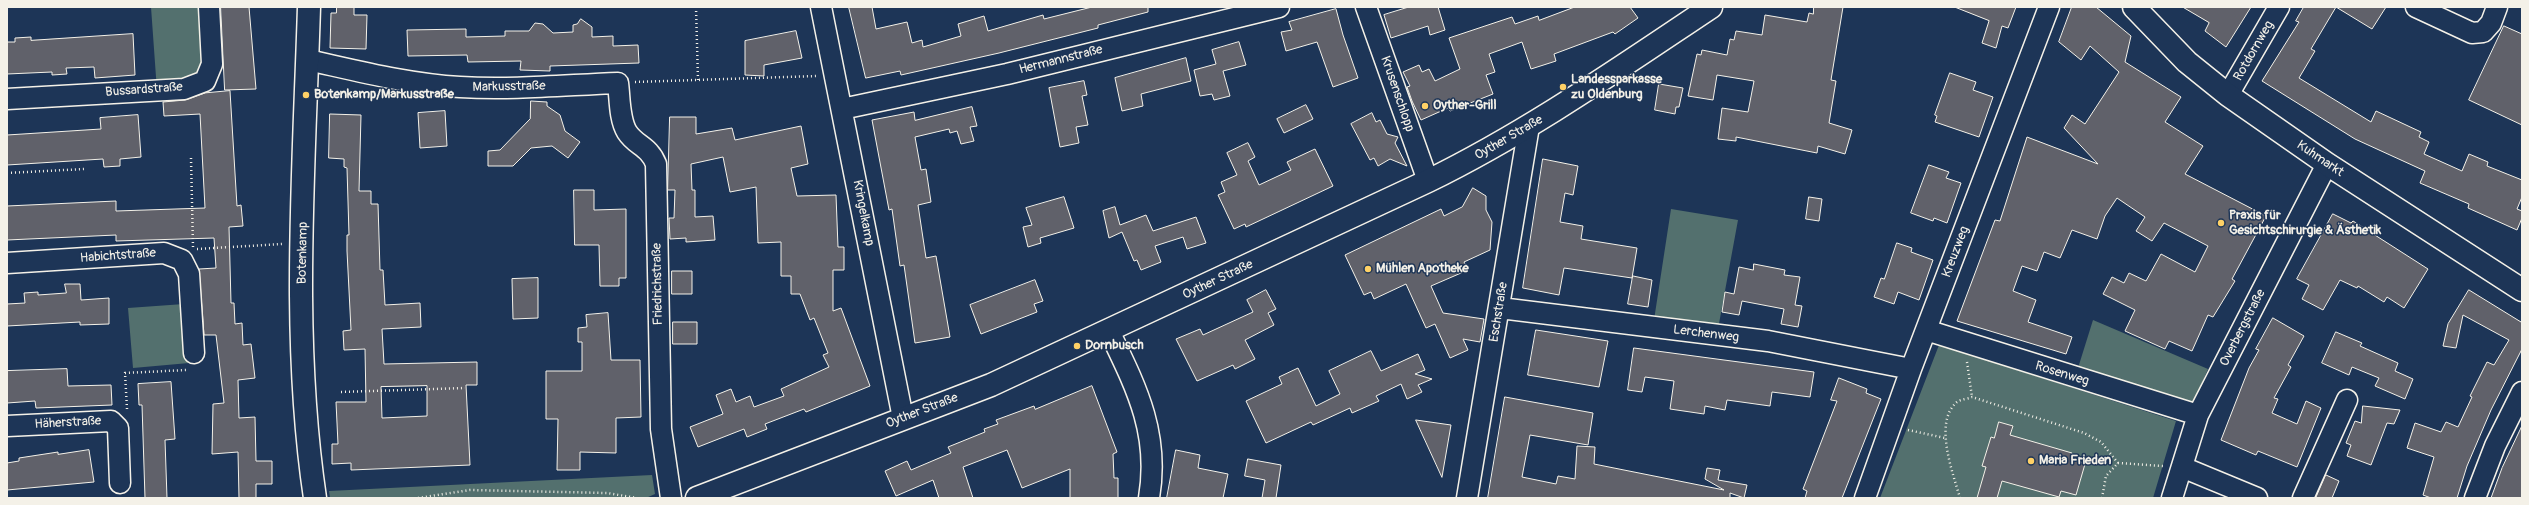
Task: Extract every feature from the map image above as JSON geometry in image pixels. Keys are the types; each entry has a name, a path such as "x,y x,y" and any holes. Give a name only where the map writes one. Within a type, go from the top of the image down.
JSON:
{"main road":[{"name":"Botenkamp","path":"310,7 302,332 307,443 315,498"},
{"name":"Oyther Straße","path":"697,498 991,384 1109,331 1428,181 1492,149 1711,7"},
{"name":"Kuhmarkt","path":"2134,7 2187,62 2228,95 2327,164 2522,290"}],"street":[{"name":"Bussardstraße","path":"7,99 184,89 205,81 212,64 209,7"},
{"name":"Kringelkamp","path":"821,7 903,418"},
{"name":"Hermannstraße","path":"842,109 1006,74 1279,7"},
{"name":"Krusenschlopp","path":"1366,7 1428,181"},
{"name":"Kreuzweg","path":"1865,498 1890,426 2049,7"},
{"name":"Rotdornweg","path":"2228,95 2279,7"},
{"path":"2416,7 2472,33 2483,32 2490,23 2497,7"},
{"name":"Markusstraße","path":"308,60 408,82 460,87 507,88 618,83"},
{"name":"Friedrichstraße","path":"618,83 623,123 628,133 652,153 656,164 661,428 671,498"},
{"name":"Eschstraße","path":"1468,498 1529,126"},
{"name":"Overbergstraße","path":"2172,498 2198,416 2327,164"},
{"name":"Habichtstraße","path":"7,263 164,253 182,260 189,274 194,353"},
{"name":"Lerchenweg","path":"1500,308 1768,341 1911,370"},
{"name":"Rosenweg","path":"1926,330 1964,344 2198,416"},
{"path":"1109,331 1140,396 1148,424 1152,455 1149,498"},
{"path":"2475,498 2495,446 2522,392"},
{"path":"2302,498 2347,400"},
{"name":"Häherstraße","path":"7,426 111,421 118,428 120,483"},
{"path":"2182,467 2257,498"}],"path":[{"path":"696,7 698,80"},
{"path":"618,83 835,75"},
{"path":"191,158 193,249 303,243"},
{"path":"7,173 84,169"},
{"path":"1964,344 1972,398"},
{"path":"118,428 127,417 125,373 195,370 194,353"},
{"path":"341,392 465,388"},
{"path":"1960,498 1945,438 1948,414 1958,401 1972,398 2084,432 2101,442 2118,463 2182,467"},
{"path":"1890,426 1945,438"},
{"path":"2102,498 2106,476 2118,463"},
{"path":"418,498 470,490 607,493 638,498"}],"green space":[{"path":"151,7 209,7 205,81 157,91"},
{"path":"1671,209 1738,220 1718,329 1654,320"},
{"path":"184,304 189,363 133,368 128,308"},
{"path":"2093,320 2208,369 2193,404 2078,368"},
{"path":"1939,345 2176,421 2153,498 1880,498"},
{"path":"652,475 655,494 646,498 330,498 329,491"}],"building":[{"path":"221,7 249,7 256,89 225,90"},
{"path":"337,7 354,7 354,15 367,15 366,49 330,48 331,13 336,13"},
{"path":"849,7 872,7 876,29 907,22 912,43 922,40 923,47 961,36 958,24 984,16 988,31 1043,15 1044,19 1092,7 1148,7 1148,12 1098,25 1098,28 999,53 901,75 900,71 866,78"},
{"path":"1409,7 1438,7 1445,30 1430,35 1428,26 1391,38 1384,15"},
{"path":"1575,7 1630,7 1638,18 1615,34 1613,32 1554,54 1556,61 1531,69 1522,42 1489,54 1495,72 1486,75 1493,94 1450,111 1448,108 1421,120 1412,101 1407,87 1410,86 1403,72 1419,65 1422,72 1429,69 1435,81 1460,69 1449,38 1512,17 1515,24 1538,16 1539,20"},
{"path":"1814,7 1843,7 1831,80 1836,81 1829,123 1852,130 1845,154 1818,146 1817,153 1736,137 1736,141 1718,139 1722,108 1748,112 1754,81 1717,75 1713,100 1688,96 1697,54 1701,55 1702,50 1727,55 1730,39 1734,40 1736,31 1762,35 1765,15 1807,22 1809,13 1813,14"},
{"path":"1955,7 2016,7 2008,28 2002,26 1996,48 1982,43 1989,21"},
{"path":"2072,7 2096,7 2131,36 2125,62 2181,97 2165,122 2203,146 2185,174 2266,216 2232,279 2235,281 2213,317 2208,315 2192,351 2169,341 2165,349 2125,331 2135,310 2103,294 2112,277 2124,283 2129,273 2146,281 2161,254 2195,272 2208,246 2164,223 2152,241 2136,231 2145,217 2117,198 2105,216 2097,239 2072,230 2060,258 2044,252 2037,271 2022,266 2013,291 2036,300 2028,322 2072,337 2066,354 1957,321 1995,220 2000,221 2027,137 2098,164 2064,128 2072,115 2085,124 2119,72 2090,46 2081,60 2059,42"},
{"path":"2183,7 2251,7 2226,47 2205,31 2209,23"},
{"path":"2304,7 2336,7 2311,49 2315,51 2299,78 2371,122 2376,111 2421,132 2419,137 2429,142 2424,154 2462,171 2469,154 2488,162 2487,166 2522,180 2522,197 2517,209 2522,211 2522,218 2517,230 2468,208 2469,204 2420,183 2425,171 2355,139 2262,81 2299,22 2296,21"},
{"path":"2336,7 2386,7 2372,29"},
{"path":"1336,9 1343,35 1358,78 1333,87 1317,42 1286,51 1281,32 1292,30 1289,22"},
{"path":"581,19 592,27 592,37 613,36 613,46 638,45 639,63 550,66 550,71 520,70 521,61 468,62 467,55 408,56 407,30 466,29 466,37 505,36 505,31 529,31 535,23 543,24 553,33 573,32 573,25 577,24"},
{"path":"2504,26 2522,34 2522,125 2469,100"},
{"path":"796,31 802,58 764,65 764,76 745,75 745,41"},
{"path":"133,34 135,75 95,78 94,67 66,68 67,74 52,75 52,72 7,74 7,42 15,42 15,38 31,37 31,40"},
{"path":"1239,42 1246,65 1223,71 1230,96 1214,100 1212,94 1200,96 1194,70 1216,64 1212,50"},
{"path":"1186,58 1191,81 1141,94 1143,106 1122,111 1115,78"},
{"path":"1950,73 1976,82 1973,90 1993,97 1979,137 1935,122 1937,116 1935,115"},
{"path":"1084,81 1087,95 1082,96 1088,125 1076,127 1079,143 1060,147 1049,88"},
{"path":"1659,84 1683,88 1679,107 1676,107 1675,114 1655,110"},
{"path":"230,91 237,206 241,205 243,226 229,227 231,303 234,303 235,324 242,323 243,345 251,344 255,378 238,380 239,418 255,417 256,461 272,461 272,484 256,484 256,498 239,498 238,452 212,454 213,404 224,403 216,335 204,335 199,269 216,268 214,238 116,241 116,235 7,240 7,206 116,201 116,211 205,208 200,114 164,116 163,102 185,100 205,93"},
{"path":"531,101 547,102 547,106 560,115 565,131 580,142 568,158 552,146 531,148 513,166 488,166 488,151 500,150 530,119"},
{"path":"1306,105 1313,119 1284,133 1277,119"},
{"path":"972,107 977,126 970,127 974,141 961,144 957,131 950,133 949,129 915,137 921,170 926,169 931,202 918,205 926,258 936,256 950,337 915,343 904,265 900,266 892,209 889,210 872,120 914,112 915,120"},
{"path":"445,111 447,146 420,148 418,113"},
{"path":"1372,113 1376,122 1380,120 1387,134 1398,137 1395,143 1407,166 1390,159 1378,166 1374,158 1370,160 1351,124"},
{"path":"330,114 361,115 359,191 371,191 371,204 378,204 380,270 383,270 385,305 420,303 421,327 382,329 384,364 477,362 477,385 466,385 470,465 351,470 351,463 332,464 332,444 338,444 336,402 366,402 365,349 344,350 343,331 351,330 347,251 347,235 349,235 347,168 344,167 344,159 329,158","holes":["427,386 427,416 382,418 381,387"]},
{"path":"138,115 141,157 120,159 120,166 104,167 103,159 7,165 7,135 101,129 100,118"},
{"path":"670,117 696,117 696,134 732,128 735,140 801,126 808,164 791,168 797,196 836,195 838,247 844,247 844,270 833,270 833,311 841,308 870,386 806,412 804,409 765,424 767,429 747,437 744,429 698,447 690,427 723,414 716,395 731,389 736,402 750,396 754,407 784,396 781,389 829,367 823,355 828,353 814,318 810,320 800,294 791,294 791,276 781,276 781,242 758,243 756,187 730,192 723,157 691,164 692,190 695,190 695,217 713,216 715,240 686,242 686,238 670,239 669,218 674,218 675,190 668,190"},
{"path":"1248,143 1255,157 1248,161 1259,185 1291,170 1287,162 1315,149 1333,186 1246,227 1245,224 1234,229 1218,195 1225,192 1221,182 1237,175 1227,153"},
{"path":"1543,159 1578,166 1573,195 1565,193 1560,222 1583,226 1581,239 1637,248 1632,278 1564,268 1559,295 1523,288"},
{"path":"1929,165 1949,172 1946,178 1961,183 1947,223 1934,218 1933,221 1911,213"},
{"path":"1473,188 1486,196 1486,210 1492,222 1490,250 1464,262 1468,270 1431,286 1443,313 1484,319 1480,342 1463,339 1468,350 1450,358 1435,324 1426,328 1406,284 1374,299 1371,292 1364,295 1345,255 1441,209 1444,216 1462,207"},
{"path":"574,190 594,190 594,210 626,209 626,278 619,278 619,286 600,286 599,245 575,245"},
{"path":"1064,197 1074,228 1040,238 1041,243 1028,247 1023,227 1032,225 1026,208"},
{"path":"1809,197 1822,199 1819,221 1806,219"},
{"path":"1115,207 1120,225 1146,215 1153,231 1196,217 1206,243 1187,249 1183,237 1155,246 1161,262 1141,270 1137,260 1134,261 1122,232 1109,238 1103,211"},
{"path":"2333,214 2351,223 2353,221 2428,269 2404,308 2387,297 2384,302 2358,286 2357,288 2340,280 2323,310 2302,299 2309,285 2297,279"},
{"path":"1897,243 1912,248 1911,252 1933,260 1919,300 1898,292 1894,304 1874,297 1881,278 1884,279"},
{"path":"1754,264 1785,270 1784,275 1800,277 1795,305 1802,306 1798,327 1781,324 1784,309 1742,301 1739,315 1722,312 1725,292 1734,294 1739,267 1753,270"},
{"path":"672,271 692,271 692,294 672,294"},
{"path":"1633,276 1652,280 1648,307 1628,304"},
{"path":"538,278 538,318 513,319 512,279"},
{"path":"1035,280 1043,301 1034,304 1037,312 981,334 970,305"},
{"path":"65,284 80,284 81,300 109,298 109,324 80,325 80,322 7,326 7,304 25,303 24,293 38,292 38,295 66,293"},
{"path":"1266,290 1276,309 1268,313 1274,325 1245,340 1255,359 1235,369 1233,365 1197,381 1176,339 1200,329 1203,335 1253,312 1247,300"},
{"path":"2469,290 2521,322 2522,320 2522,349 2491,410 2467,466 2457,498 2431,498 2423,495 2434,457 2407,448 2415,423 2441,432 2446,422 2458,427 2472,397 2470,396 2487,362 2494,365 2509,340 2463,315 2456,348 2443,346 2448,324"},
{"path":"608,313 611,360 640,360 641,417 616,418 616,453 580,452 580,470 557,470 558,419 546,419 546,371 582,371 582,342 578,342 578,328 587,327 586,315"},
{"path":"2273,318 2304,336 2288,365 2291,367 2274,398 2278,399 2272,413 2297,424 2306,401 2321,408 2297,467 2258,451 2256,455 2221,440 2249,368 2259,350 2256,349"},
{"path":"673,322 697,322 697,344 673,344"},
{"path":"1536,330 1608,341 1599,387 1528,375"},
{"path":"2336,332 2362,343 2360,346 2398,363 2395,371 2413,379 2405,399 2375,386 2379,378 2352,367 2349,375 2322,363"},
{"path":"1634,348 1814,372 1810,397 1772,392 1770,406 1727,400 1725,410 1705,406 1704,414 1670,409 1674,381 1645,377 1642,392 1628,390"},
{"path":"1371,351 1381,371 1418,354 1425,370 1415,374 1432,379 1418,385 1422,392 1407,399 1401,384 1376,396 1379,401 1352,413 1350,408 1313,425 1311,422 1266,443 1246,401 1282,384 1279,377 1298,368 1316,406 1340,394 1329,371"},
{"path":"67,369 68,386 111,385 112,405 36,408 35,401 7,403 7,371"},
{"path":"1839,378 1867,389 1866,393 1881,399 1842,498 1805,498 1807,491 1803,489 1837,401 1831,400"},
{"path":"171,382 175,439 165,440 167,498 145,498 142,405 139,405 138,384"},
{"path":"1092,386 1117,452 1113,454 1114,478 1118,478 1118,498 1070,498 1070,469 1022,488 1007,450 963,467 973,498 939,498 933,480 896,496 885,471 907,461 911,470 951,453 948,447 985,432 984,429 998,424 996,420 1034,406 1035,409"},
{"path":"1505,397 1593,413 1588,445 1530,435 1522,477 1556,484 1558,476 1575,479 1577,446 1595,447 1594,464 1724,490 1705,479 1707,468 1720,470 1718,480 1747,485 1744,498 1730,493 1730,498 1488,498"},
{"path":"2363,406 2400,410 2394,424 2387,423 2371,465 2347,456 2351,445 2346,443 2355,421 2361,423"},
{"path":"1416,420 1451,425 1442,477"},
{"name":"Maria Frieden","path":"1999,422 2013,426 2010,435 2072,453 2071,459 2085,464 2076,495 2061,491 2059,497 2002,481 1997,498 1977,498 1986,467 1982,466 1991,437 1994,438"},
{"path":"2522,426 2522,498 2491,498 2502,468"},
{"path":"89,450 94,482 7,490 7,463 19,461 19,458 58,452 58,454"},
{"path":"1176,450 1200,455 1198,468 1228,474 1223,498 1167,498"},
{"path":"1248,459 1281,465 1276,498 1262,498 1265,480 1245,476"},
{"path":"2326,475 2339,481 2332,498 2316,498"}],"place":[{"name":"Landessparkasse zu Oldenburg","path":"1563,87"},
{"name":"Botenkamp/Markusstraße","path":"306,95"},
{"name":"Oyther-Grill","path":"1425,106"},
{"name":"Praxis für Gesichtschirurgie & Ästhetik","path":"2221,223"},
{"name":"Mühlen Apotheke","path":"1368,269"},
{"name":"Dornbusch","path":"1077,346"},
{"name":"Maria Frieden","path":"2031,461"}]}
